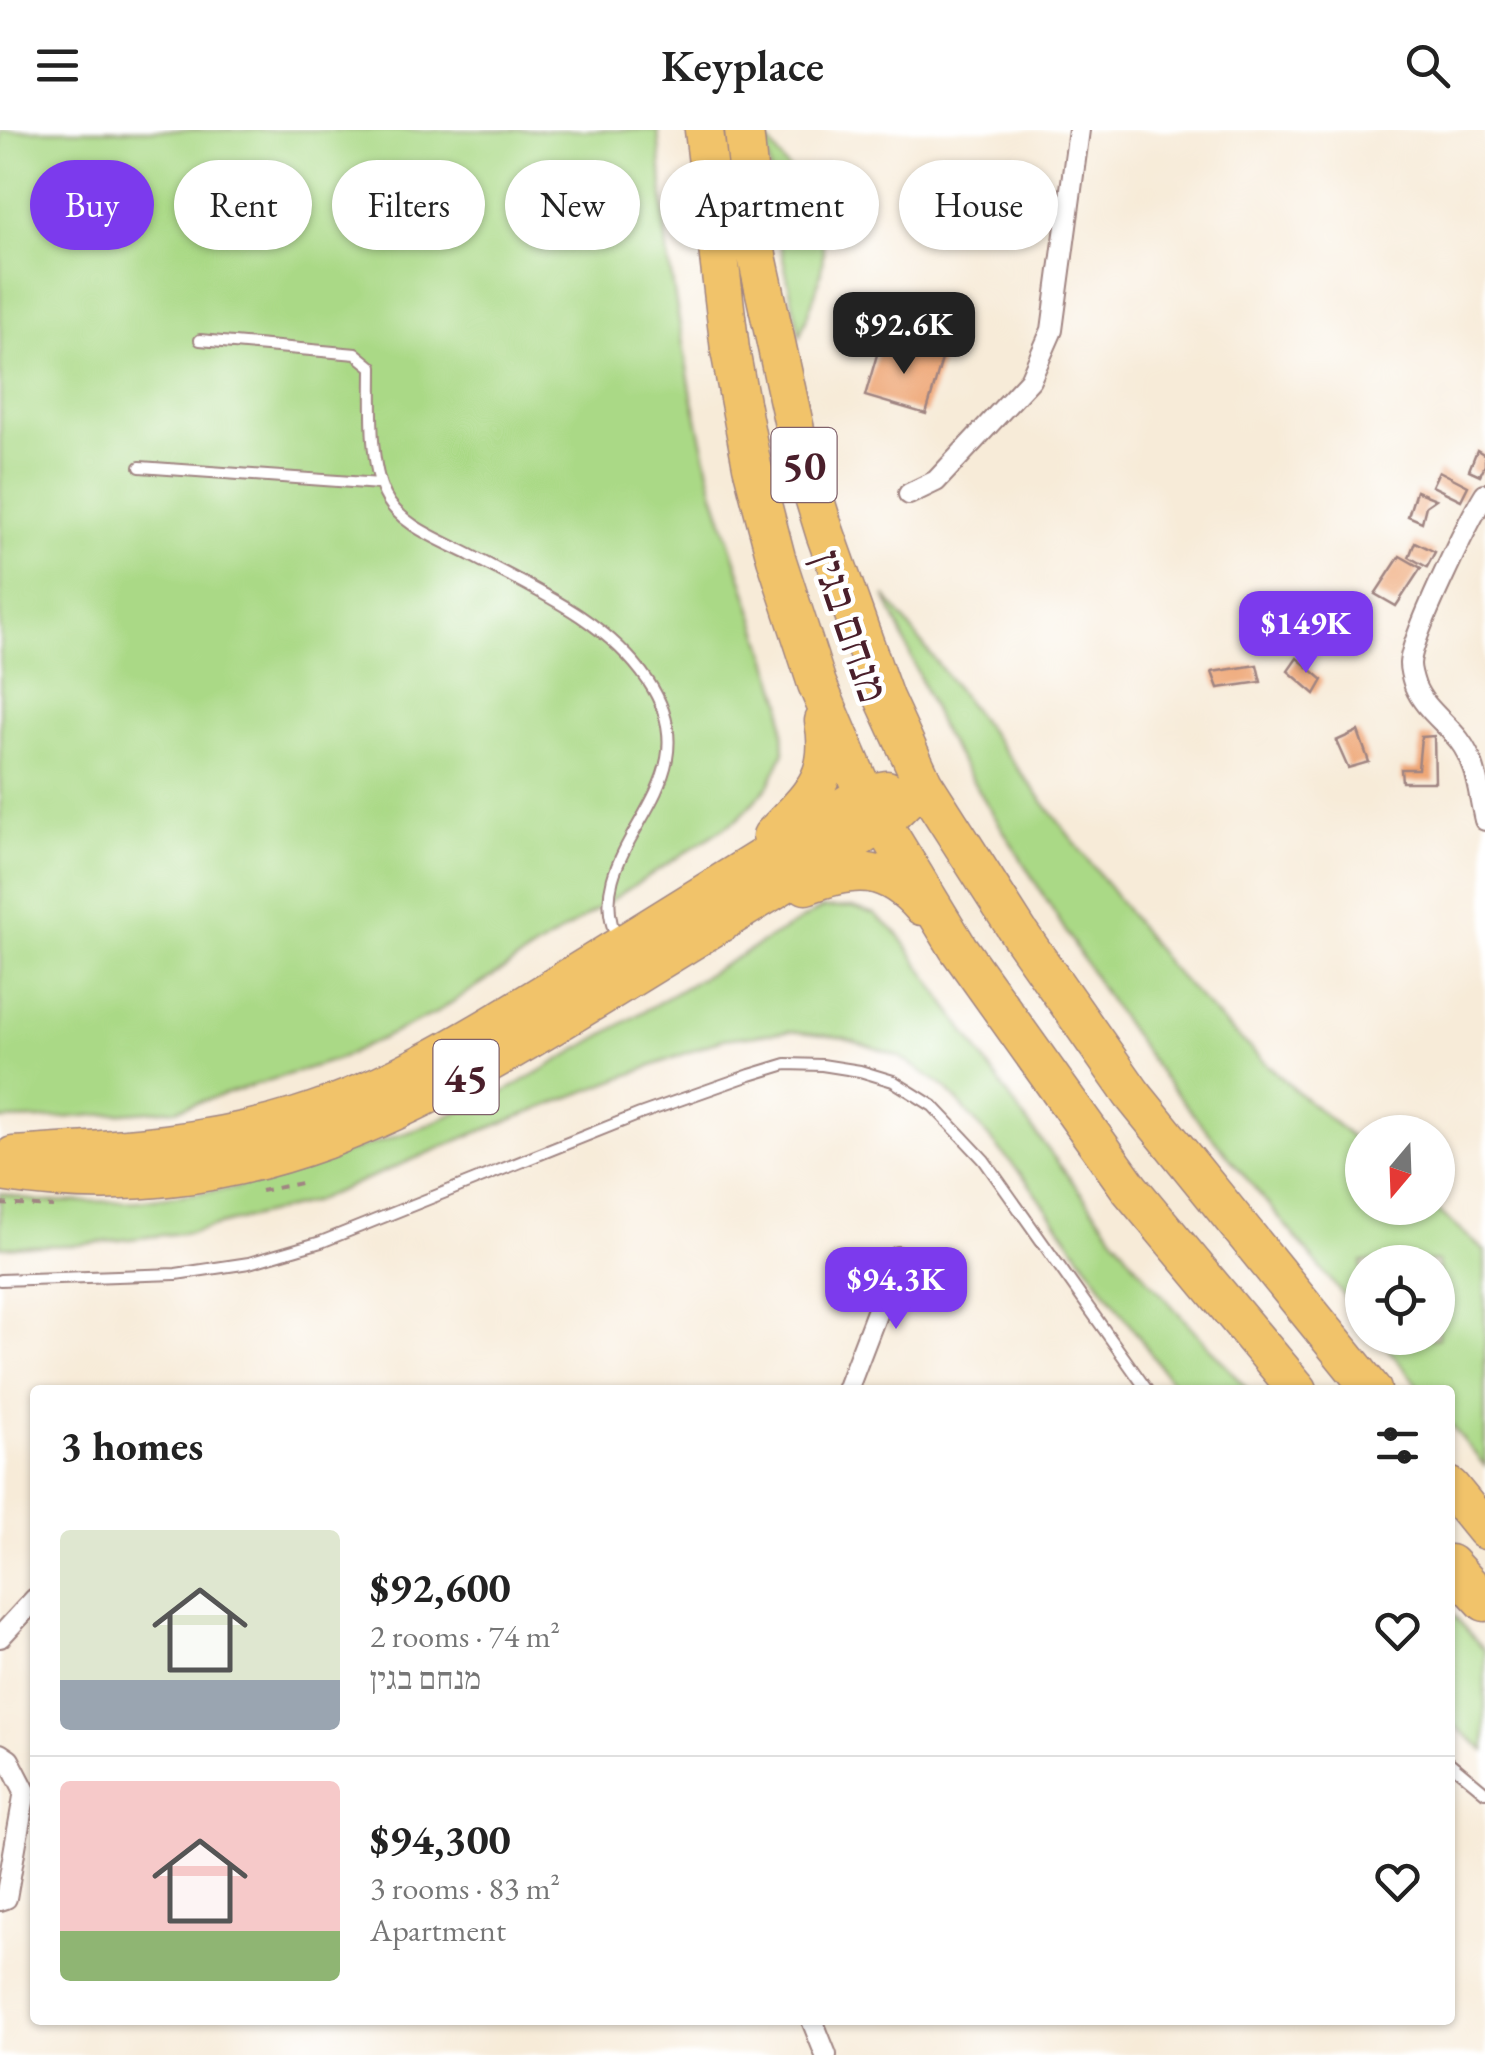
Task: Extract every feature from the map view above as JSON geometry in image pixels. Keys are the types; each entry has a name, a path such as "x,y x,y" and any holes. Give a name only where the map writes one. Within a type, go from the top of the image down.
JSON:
{"highway":[{"name":"מנחם בגין","path":"704,130 730,350 752,466 776,558 816,684 872,809 958,948"},
{"name":"מנחם בגין","path":"744,130 757,256 799,448 824,533 884,698 924,783 1019,933 1132,1094 1368,1385"},
{"path":"737,893 823,774 829,748 816,684"},
{"name":"45","path":"0,1172 104,1181 161,1179 254,1162 360,1129 511,1052 737,893 872,809 924,783"},
{"path":"737,893 852,870 869,872 906,888 958,948 1130,1190 1294,1385"},
{"name":"45","path":"0,1157 158,1147 246,1131 348,1099 445,1052 620,946 737,893"},
{"path":"1455,1492 1485,1530"},
{"path":"1455,1569 1485,1602"}],"street":[{"path":"910,494 936,481 1030,380 1052,330 1080,130"},
{"path":"1485,494 1470,518 1410,666 1416,690 1460,741 1479,777 1485,820"},
{"path":"849,1385 898,1257"},
{"path":"0,1637 30,1604"},
{"path":"0,1754 9,1760 25,1792 6,1898 0,1900"},
{"path":"814,2025 826,2055"}],"lane":[{"path":"200,340 356,354 372,367 372,416 380,484 399,515 551,598 608,638 646,678 664,708 670,752 657,792 608,886 609,922 620,946"},
{"path":"140,467 380,484"},
{"path":"0,1280 176,1274 249,1263 321,1242 732,1081 786,1064 822,1065 893,1081 933,1106 984,1160 1142,1385"},
{"path":"1455,1766 1485,1792"}],"green space":[{"path":"0,130 658,130 660,250 667,250 692,396 714,493 782,702 784,752 769,785 739,818 434,1014 338,1059 177,1109 0,1120"},
{"path":"766,138 782,160 769,160"},
{"path":"781,250 823,250 821,273 800,336"},
{"path":"885,595 1169,966 1226,1026 1345,1132 1345,1225 1455,1225 1485,1251 1485,1466 1455,1430 1455,1385 1418,1385 1393,1355 1455,1355 1455,1245 1345,1245 1345,1297 1162,1076 1104,993 943,733"},
{"path":"852,907 875,914 899,935 1021,1114 1138,1268 1243,1385 1173,1385 1027,1181 946,1088 898,1056 845,1038 791,1031 723,1039 471,1135 312,1202 191,1232 78,1245 0,1247 0,1193 42,1202 137,1201 235,1188 418,1129 506,1091 822,908"},
{"path":"1455,1617 1485,1650 1485,1751 1455,1726"}],"building":[{"path":"881,341 942,359 926,414 865,396"},
{"path":"1477,450 1485,455 1480,475 1469,470"},
{"path":"1439,471 1468,486 1461,500 1432,486"},
{"path":"1416,491 1436,499 1426,506 1422,522 1408,516"},
{"path":"1415,542 1435,552 1427,567 1409,557"},
{"path":"1400,556 1421,568 1396,606 1375,594"},
{"path":"1297,658 1323,680 1315,694 1288,671"},
{"path":"1257,665 1261,682 1218,688 1212,672"},
{"path":"1358,731 1369,762 1348,768 1336,741"},
{"path":"1434,736 1435,782 1402,782 1401,769 1418,769 1421,737"}]}
